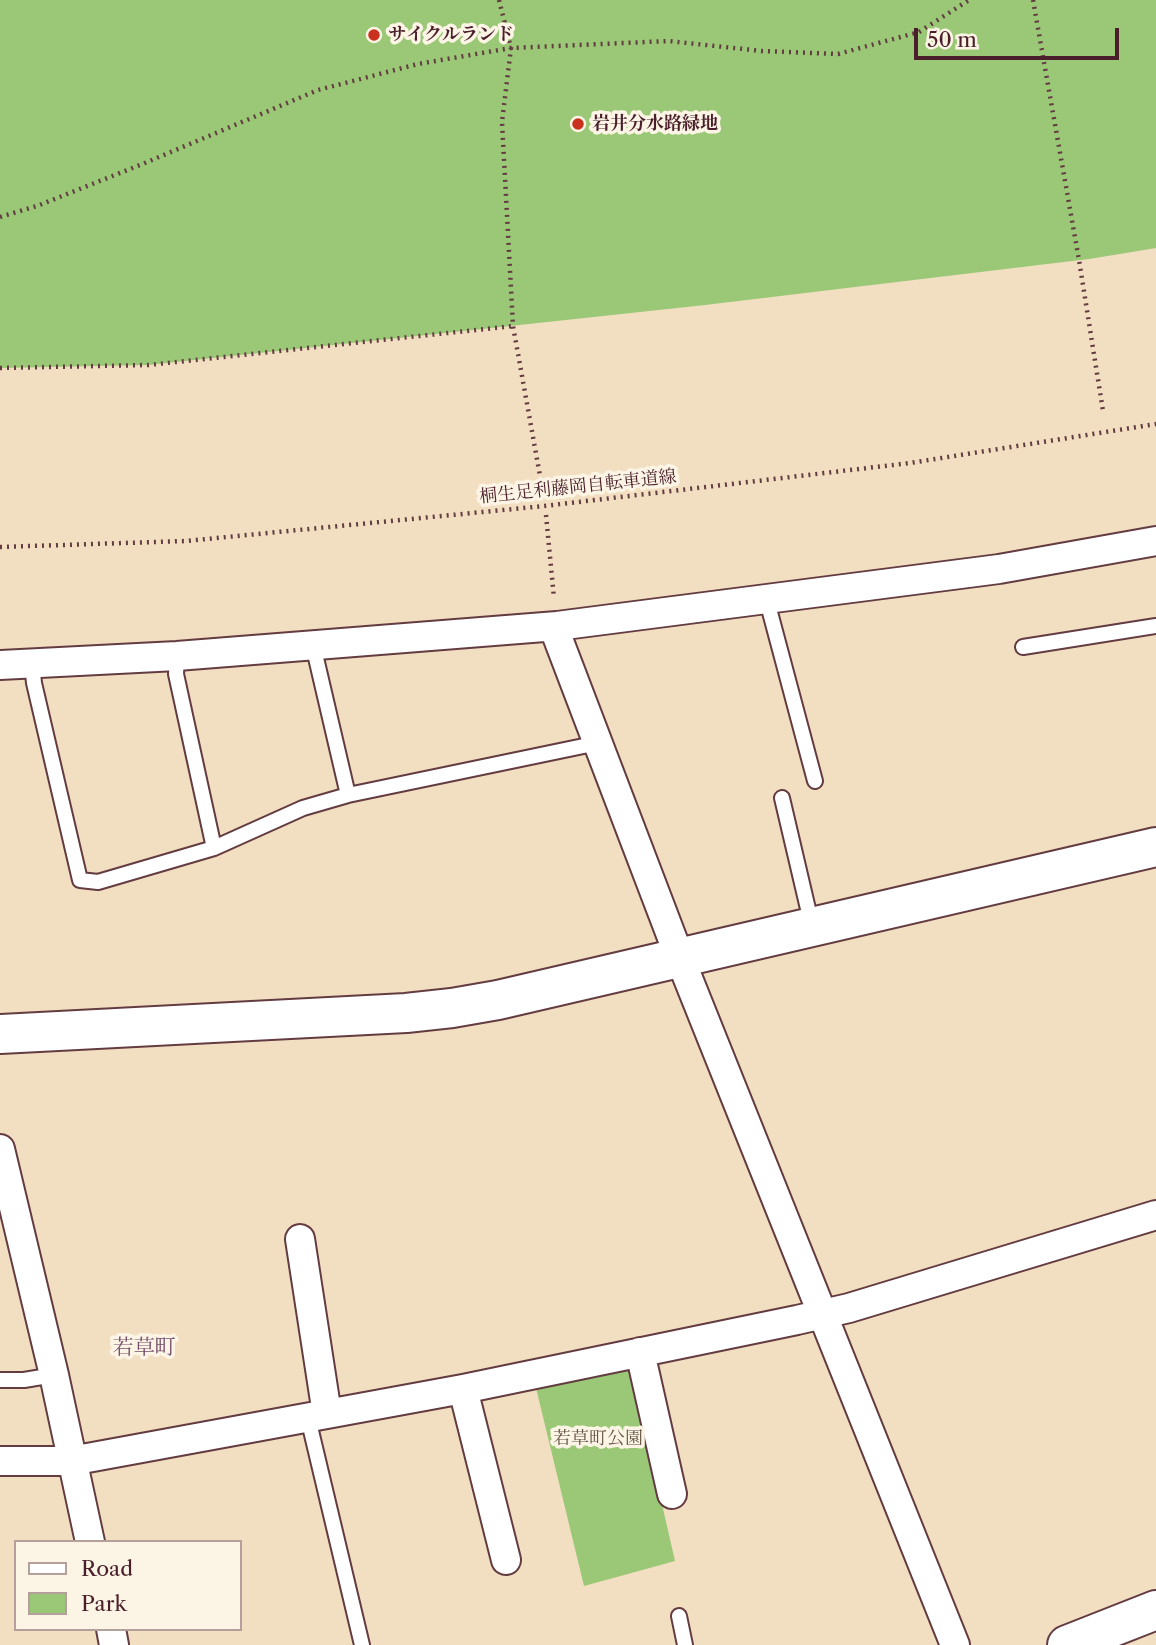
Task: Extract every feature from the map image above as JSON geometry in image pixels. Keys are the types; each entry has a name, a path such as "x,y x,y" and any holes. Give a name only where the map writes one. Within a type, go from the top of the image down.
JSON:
{"street":[{"path":"0,665 177,656 313,645 555,613 767,601 999,569 1156,541"},
{"path":"555,613 557,636 679,956 956,1645"},
{"path":"0,1034 311,1019 452,1009 1156,847"},
{"path":"0,1149 54,1375 90,1540"},
{"path":"0,1461 71,1461 463,1388 823,1314 1156,1215"},
{"path":"300,1239 318,1416"},
{"path":"640,1352 672,1494"},
{"path":"463,1388 506,1560"},
{"path":"1067,1645 1156,1609"}],"lane":[{"path":"767,601 815,781"},
{"path":"1023,647 1156,626"},
{"path":"313,645 348,795"},
{"path":"177,656 176,674 214,848"},
{"path":"32,663 34,683 80,880 99,882 214,848 303,808 348,795 598,743"},
{"path":"782,798 813,927"},
{"path":"0,1380 24,1380 54,1375"},
{"path":"318,1416 362,1645"},
{"path":"679,1616 685,1645"}],"path":[{"path":"499,0 511,48 502,122 513,326 544,498"},
{"path":"0,217 37,206 318,90 418,64 511,48 669,41 762,51 838,54 919,33 969,0"},
{"path":"1032,0 1103,411"},
{"path":"0,368 148,365 513,326"},
{"name":"桐生足利藤岡自転車道線","path":"0,548 186,541 544,506 910,463 1156,424"},
{"path":"546,515 555,613"}],"green space":[{"name":"岩井分水路緑地","path":"0,0 1156,0 1156,248 1089,259 705,305 148,365 0,368"},
{"name":"若草町公園","path":"631,1369 675,1561 584,1586 536,1388"}],"place":[{"name":"サイクルランド","path":"374,35"},
{"name":"岩井分水路緑地","path":"578,124"}],"district":[{"name":"若草町","path":"144,1348"}]}
